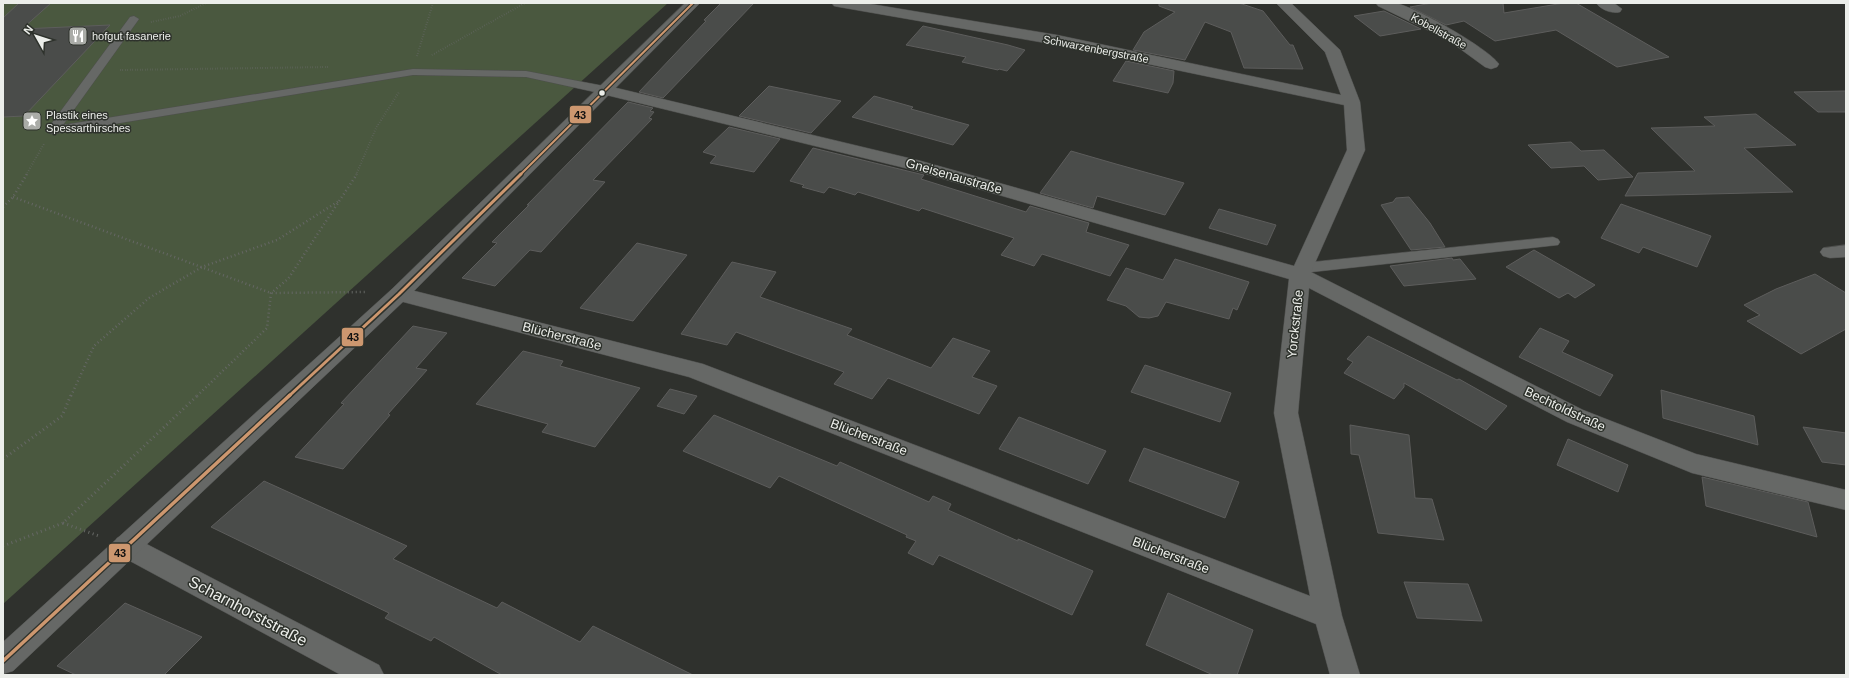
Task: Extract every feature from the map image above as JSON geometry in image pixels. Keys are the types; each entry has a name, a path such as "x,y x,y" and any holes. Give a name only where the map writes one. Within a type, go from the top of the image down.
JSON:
{"street":[{"path":"3,661 399,294 693,3"},
{"name":"Schwarzenbergstraße","path":"839,3 1057,40 1352,102"},
{"name":"Yorckstraße","path":"1283,3 1332,50 1352,102 1356,150 1302,271 1286,413 1328,616 1345,675"},
{"name":"Kobellstraße","path":"1383,3 1426,22 1479,53 1491,64"},
{"name":"Gneisenaustraße","path":"604,90 915,165 1302,271"},
{"name":"Bechtoldstraße","path":"1302,271 1575,416 1692,463 1846,500"},
{"name":"Blücherstraße","path":"399,294 695,370 1328,616"},
{"name":"Scharnhorststraße","path":"126,546 369,675"}],"lane":[{"path":"134,19 53,130 413,72 526,74 604,90"},
{"path":"1302,271 1553,242"}],"path":[{"path":"158,21 201,7 206,3"},
{"path":"413,72 433,3"},
{"path":"3,546 63,523 156,436 267,328 271,293 288,279 354,180 376,128 420,61 525,3"},
{"path":"116,70 330,67"},
{"path":"3,207 13,197 46,142"},
{"path":"13,197 271,293 365,292 399,294"},
{"path":"3,459 62,416 94,346 148,298 202,267 277,240 341,200"},
{"path":"63,523 126,546"}],"green space":[{"path":"3,3 668,3 3,604"}],"building":[{"path":"19,3 51,3 22,29 110,25 24,116 3,117 3,18"},
{"path":"721,3 754,3 663,98 639,92 706,21 704,20"},
{"path":"1159,3 1239,3 1263,11 1290,45 1293,45 1303,69 1244,68 1231,32 1205,22 1185,60 1133,50 1144,32 1175,12 1159,6"},
{"path":"1432,3 1503,3 1504,13 1564,3 1576,3 1669,57 1617,67 1556,30 1495,41 1464,21 1446,25 1410,7"},
{"path":"1384,11 1421,29 1380,36 1354,16"},
{"path":"923,26 1025,50 1007,71 962,62 966,57 906,45"},
{"path":"1126,61 1174,71 1173,83 1168,93 1113,81"},
{"path":"769,86 841,101 811,133 739,116"},
{"path":"1846,91 1846,112 1818,112 1794,92"},
{"path":"874,96 913,107 911,109 969,125 953,145 852,117"},
{"path":"628,102 653,108 650,111 654,112 649,118 652,119 593,180 605,182 541,252 530,250 495,286 462,278 497,243 492,242"},
{"path":"1756,114 1796,145 1744,148 1793,192 1625,196 1638,173 1695,171 1651,128 1715,126 1704,117"},
{"path":"729,127 780,139 754,172 710,163 716,156 703,152"},
{"path":"1571,142 1581,151 1604,150 1633,177 1598,180 1584,166 1551,168 1528,145"},
{"path":"813,148 924,175 921,179 1026,212 1030,206 1089,223 1086,232 1129,245 1110,276 1042,254 1034,266 1001,255 1014,238 922,208 919,211 858,192 855,195 829,187 824,193 802,187 804,185 790,181"},
{"path":"1071,151 1184,183 1165,215 1097,196 1093,208 1040,193"},
{"path":"1409,197 1430,223 1445,247 1411,250 1381,205 1393,202 1396,198"},
{"path":"1621,204 1711,236 1697,267 1643,247 1639,253 1601,238"},
{"path":"1219,209 1276,225 1267,245 1209,228"},
{"path":"637,243 687,255 633,321 580,308"},
{"path":"1534,250 1595,285 1575,298 1568,293 1559,298 1506,267"},
{"path":"1452,258 1453,260 1460,259 1476,279 1404,286 1390,266"},
{"path":"1175,259 1249,282 1237,310 1233,308 1229,319 1166,302 1158,316 1149,318 1139,317 1126,306 1107,300 1126,268 1163,280"},
{"path":"732,262 776,272 760,297 852,329 847,335 931,368 953,338 990,351 972,377 997,386 979,414 888,378 872,399 834,384 844,372 736,332 727,345 681,334"},
{"path":"1815,274 1846,293 1846,329 1801,354 1747,321 1760,315 1744,305 1776,289"},
{"path":"413,326 447,333 416,368 427,370 388,414 390,415 343,469 295,457 344,404 341,403"},
{"path":"1540,328 1569,341 1562,352 1613,375 1600,396 1519,357"},
{"path":"1368,336 1457,380 1459,379 1507,406 1486,430 1404,383 1404,387 1394,399 1344,373 1353,362 1347,359"},
{"path":"523,351 563,361 560,366 640,388 595,447 542,432 548,424 476,404"},
{"path":"1145,365 1231,393 1220,422 1131,392"},
{"path":"670,389 697,396 684,414 657,406"},
{"path":"1661,390 1754,416 1758,445 1663,418"},
{"path":"714,415 837,466 840,462 929,502 933,496 951,504 948,510 1018,541 1018,539 1093,571 1072,615 939,555 933,565 908,553 916,541 906,537 907,535 779,476 770,488 683,451"},
{"path":"1019,417 1106,451 1088,484 999,449"},
{"path":"1350,425 1409,435 1415,498 1432,499 1444,540 1378,533 1359,455 1351,454"},
{"path":"1803,427 1846,433 1846,465 1822,462"},
{"path":"1568,439 1628,465 1618,492 1557,465"},
{"path":"1144,448 1239,482 1225,518 1129,481"},
{"path":"1702,477 1808,502 1817,537 1706,506"},
{"path":"264,481 407,546 393,559 497,608 502,602 580,642 593,626 693,675 502,675 434,637 431,641 385,618 389,613 211,527"},
{"path":"1404,582 1468,584 1482,621 1417,618"},
{"path":"1168,593 1253,630 1237,675 1213,675 1146,645"},
{"path":"125,603 202,637 164,675 76,675 57,666"}],"transit line":[{"name":"43","path":"3,661 399,294 693,3"}],"place":[{"name":"hofgut fasanerie","path":"78,36"},
{"name":"Plastik eines Spessarthirsches","path":"32,121"}]}
